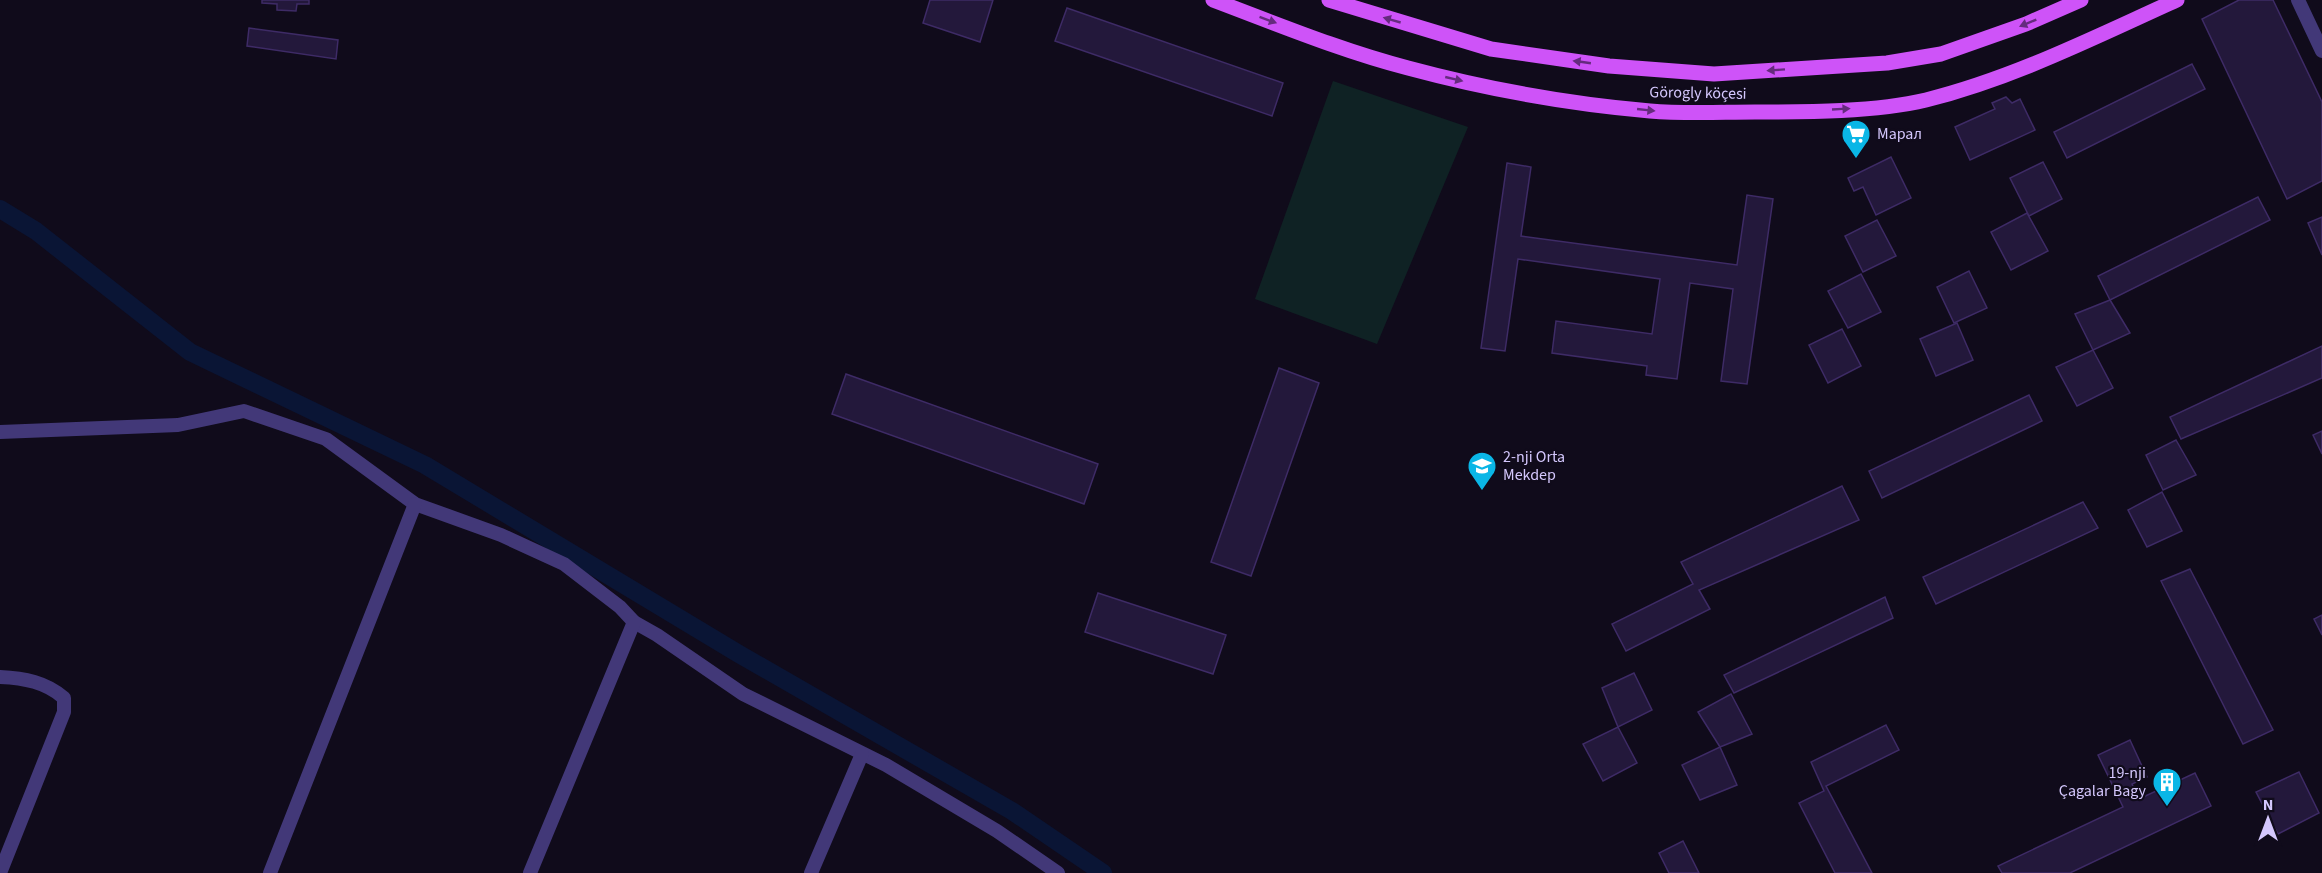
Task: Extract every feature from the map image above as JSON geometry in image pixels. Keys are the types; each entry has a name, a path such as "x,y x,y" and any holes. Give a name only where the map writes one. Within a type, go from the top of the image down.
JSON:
{"main road":[{"name":"Görogly köçesi","path":"1213,0 1406,68 1508,92 1651,111 1789,112 1898,105 1975,87 2023,69 2177,0"},
{"name":"Görogly köçesi","path":"1329,0 1491,49 1609,66 1714,74 1887,63 1941,54 2026,24 2081,0"}],"street":[{"path":"2298,0 2322,51"},
{"path":"0,432 178,425 244,411 326,439 415,504 501,535 564,564 620,608 634,622 657,635 743,694 886,765 997,831 1058,873"},
{"path":"270,873 415,504"},
{"path":"530,873 634,622"},
{"path":"0,677 21,678 53,688 64,698 64,712 0,873"},
{"path":"811,873 862,754"}],"green space":[{"path":"1333,81 1468,127 1377,344 1255,299"}],"building":[{"path":"262,0 309,0 309,4 297,4 296,11 277,10 277,4 262,3"},
{"path":"930,0 993,0 980,42 923,23"},
{"path":"2239,0 2273,0 2322,102 2322,181 2287,199 2202,19"},
{"path":"1067,8 1283,83 1272,116 1055,41"},
{"path":"249,28 338,40 336,59 247,46"},
{"path":"2192,64 2205,89 2067,158 2054,132"},
{"path":"2006,97 2012,103 2020,99 2035,130 1970,160 1955,127 1995,109 1992,103"},
{"path":"1891,157 1911,198 1876,215 1863,187 1854,191 1848,178"},
{"path":"2043,162 2062,199 2029,216 2010,178"},
{"path":"1507,163 1531,167 1521,236 1737,265 1747,195 1773,199 1747,384 1721,381 1733,289 1690,283 1677,379 1646,375 1647,366 1552,353 1556,321 1652,334 1660,279 1518,259 1505,351 1481,348"},
{"path":"2258,197 2270,220 2110,300 2098,276"},
{"path":"2027,213 2048,251 2011,270 1991,232"},
{"path":"2322,217 2322,255 2308,223"},
{"path":"1877,220 1896,256 1863,272 1845,236"},
{"path":"1969,271 1987,308 1954,323 1937,287"},
{"path":"1861,274 1881,312 1848,328 1828,291"},
{"path":"2110,300 2130,333 2093,350 2075,314"},
{"path":"1957,323 1973,360 1936,376 1920,339"},
{"path":"1842,329 1861,366 1828,383 1809,345"},
{"path":"2322,346 2322,378 2181,439 2170,417"},
{"path":"2093,350 2113,388 2077,406 2056,367"},
{"path":"1279,368 1319,383 1251,576 1211,562"},
{"path":"846,374 1098,464 1084,504 832,414"},
{"path":"2029,395 2042,421 1882,498 1869,471"},
{"path":"2322,431 2322,454 2313,435"},
{"path":"2176,440 2196,475 2163,490 2146,455"},
{"path":"1842,486 1859,520 1699,590 1710,609 1626,651 1612,624 1693,584 1681,562"},
{"path":"2162,492 2182,531 2147,547 2128,510"},
{"path":"2083,502 2098,528 1936,604 1923,577"},
{"path":"2190,569 2273,730 2243,744 2161,581"},
{"path":"1098,593 1226,635 1213,674 1085,632"},
{"path":"1885,597 1893,618 1734,693 1724,675"},
{"path":"2322,615 2322,635 2314,619"},
{"path":"1634,673 1652,710 1618,727 1602,688"},
{"path":"1731,694 1752,734 1720,747 1698,712"},
{"path":"1886,725 1899,750 1826,786 1872,873 1835,873 1799,803 1824,791 1811,762"},
{"path":"1618,727 1637,763 1603,781 1583,744"},
{"name":"19-nji Çagalar Bagy","path":"2130,740 2147,777 2132,784 2139,799 2195,773 2211,806 2070,873 2002,873 1998,866 2123,807 2098,755"},
{"path":"1720,747 1737,785 1700,800 1682,765"},
{"path":"2299,772 2319,813 2278,834 2256,792"},
{"path":"1683,841 1699,873 1669,873 1659,853"}],"waterway":[{"path":"0,209 36,231 190,352 425,465 739,654 1012,811 1103,873"}],"place":[{"name":"Марал","path":"1856,160"},
{"name":"2-nji Orta Mekdep","path":"1482,492"},
{"name":"19-nji Çagalar Bagy","path":"2167,808"}]}
